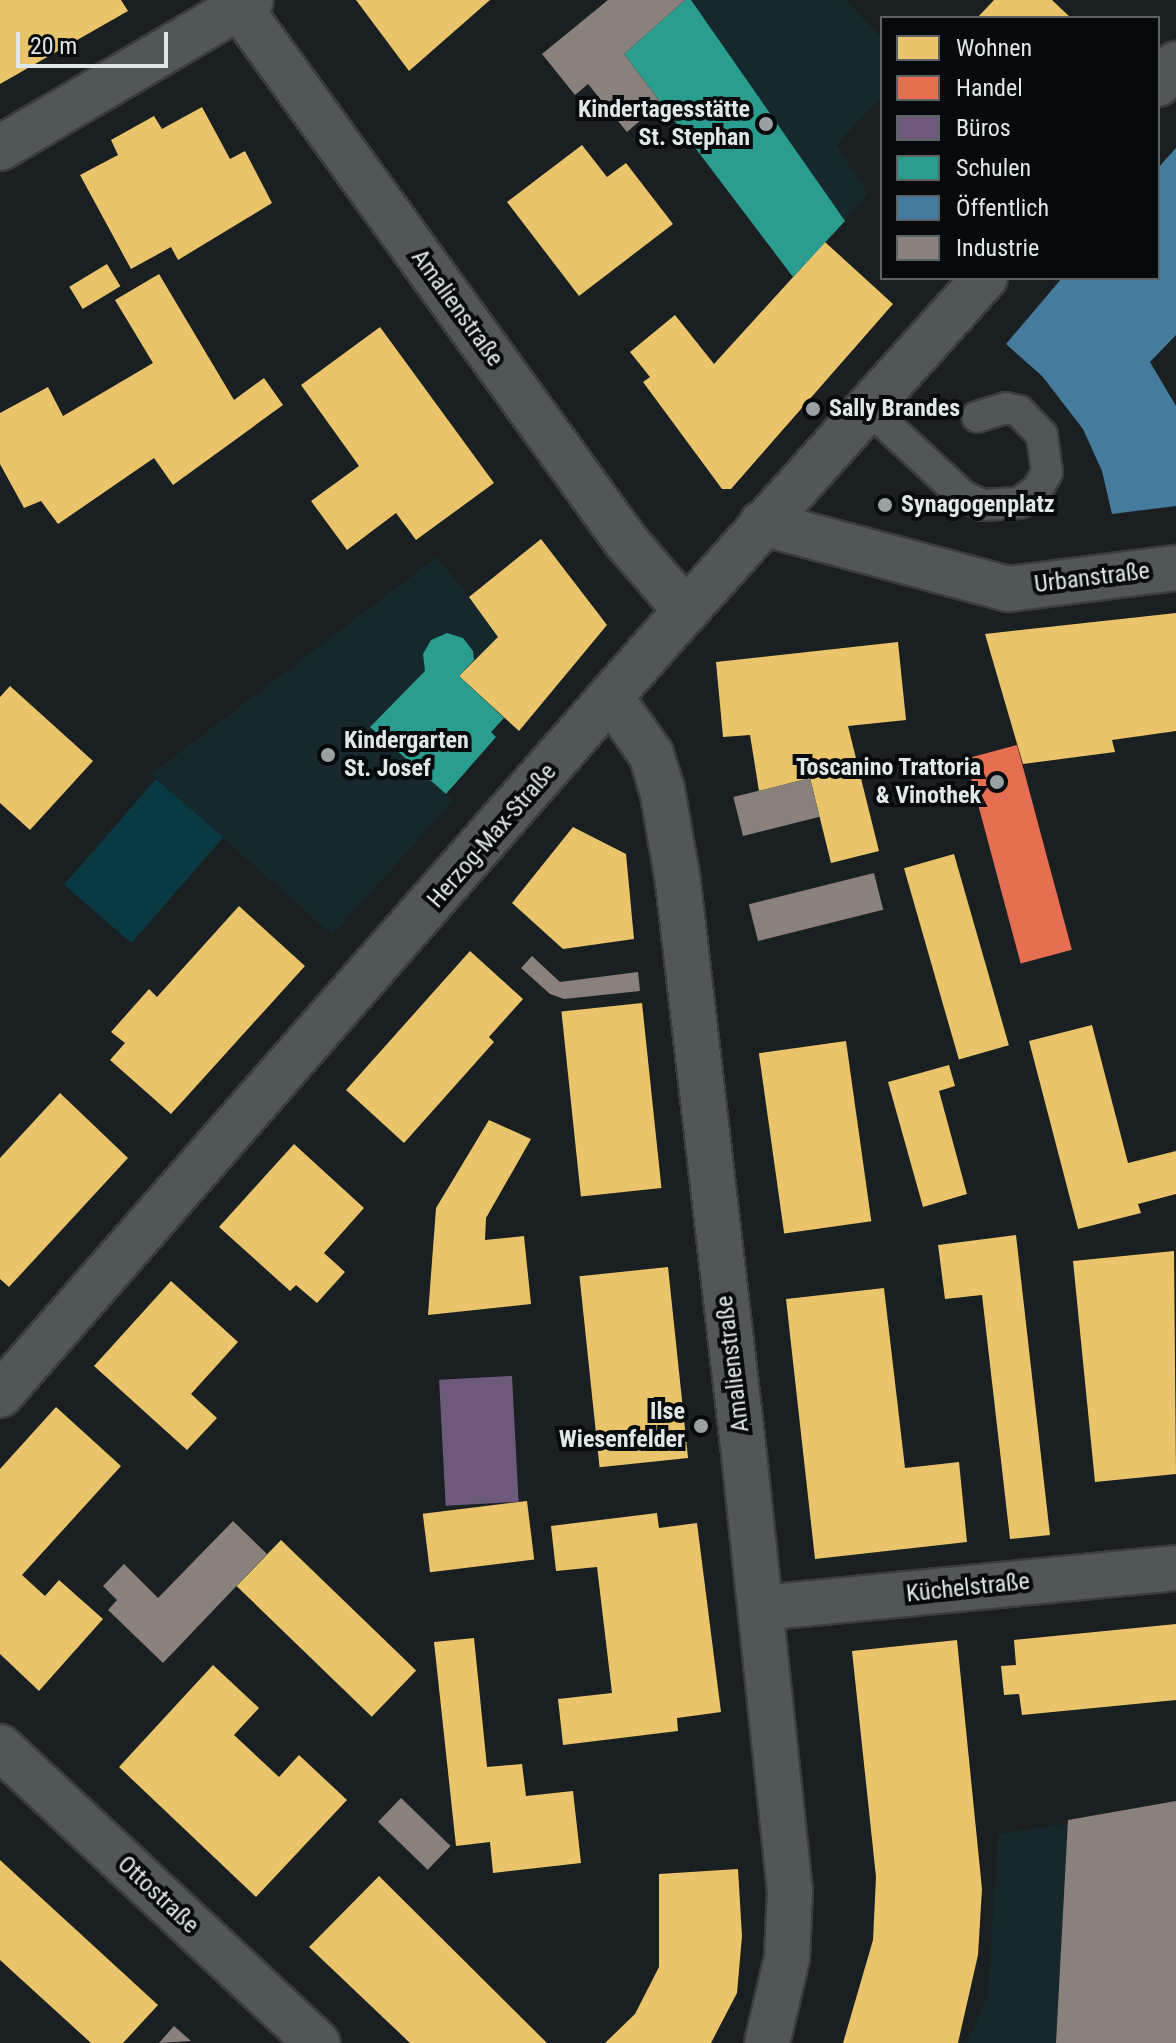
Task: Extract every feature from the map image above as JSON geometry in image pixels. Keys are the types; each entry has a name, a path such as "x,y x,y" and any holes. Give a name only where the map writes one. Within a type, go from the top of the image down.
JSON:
{"street":[{"path":"0,148 242,3"},
{"name":"Amalienstraße","path":"242,3 625,540 686,611"},
{"path":"1160,82 1176,64"},
{"name":"Herzog-Max-Straße","path":"0,1395 762,523 983,280"},
{"name":"Urbanstraße","path":"762,523 1009,589 1176,568"},
{"name":"Amalienstraße","path":"611,698 651,754 678,882 790,1891 787,1958 767,2043"},
{"name":"Küchelstraße","path":"761,1608 1176,1568"},
{"name":"Ottostraße","path":"0,1747 317,2043"}],"lane":[{"path":"867,407 963,496 982,505 1019,503 1037,490 1047,472 1042,435 1019,411 1006,408 977,417"}],"shaded area":[{"name":"Kindertagesstätte St. Stephan","path":"685,0 845,0 880,36 880,98 836,145 868,194 793,277 624,54"},
{"name":"Kindergarten St. Josef","path":"541,539 607,625 519,731 504,718 492,732 496,737 446,794 453,801 332,935 151,774 437,557 469,597"},
{"path":"156,779 223,837 131,943 64,885"},
{"path":"1176,1808 1176,2043 967,2043 988,1994 998,1834"}],"building: Wohnen":[{"path":"0,0 121,0 128,11 0,84"},
{"path":"356,0 490,0 409,71"},
{"path":"994,0 1052,0 1069,16 979,16"},
{"path":"202,107 230,159 245,151 272,203 178,260 171,247 131,269 80,175 118,155 111,140 154,116 162,129"},
{"path":"582,145 607,177 626,163 673,224 579,296 507,202"},
{"path":"825,242 893,304 731,489 722,489 643,382 650,377 630,352 675,315 714,364"},
{"path":"107,264 120,286 83,309 69,287"},
{"path":"159,274 234,400 264,378 283,405 173,485 154,458 58,524 41,501 24,508 0,464 0,413 48,387 63,416 153,363 115,300"},
{"path":"380,327 494,483 416,540 396,513 347,550 311,501 359,466 301,385"},
{"path":"541,539 607,625 519,731 459,676 498,637 469,597"},
{"path":"1176,613 1176,731 1112,740 1115,752 1023,764 985,634"},
{"path":"898,642 906,720 848,726 879,851 831,863 810,778 759,791 750,735 723,737 716,662"},
{"path":"10,686 93,761 30,830 0,803 0,697"},
{"path":"573,827 626,854 634,939 563,949 512,903"},
{"path":"954,854 1009,1045 959,1060 904,868"},
{"path":"239,906 305,966 171,1114 110,1060 125,1043 111,1032 149,989 157,997"},
{"path":"470,951 523,999 489,1037 494,1042 404,1143 346,1090"},
{"path":"642,1003 661,1188 581,1196 561,1011"},
{"path":"1092,1025 1128,1163 1176,1151 1176,1194 1138,1204 1141,1213 1078,1229 1029,1041"},
{"path":"846,1041 871,1221 784,1233 759,1053"},
{"path":"949,1065 955,1086 939,1091 967,1194 923,1207 888,1082"},
{"path":"60,1093 128,1158 9,1287 0,1279 0,1158"},
{"path":"489,1120 531,1139 486,1218 485,1240 524,1236 531,1304 428,1315 436,1208"},
{"path":"294,1144 364,1208 324,1253 345,1272 317,1303 296,1285 290,1291 219,1227"},
{"path":"1016,1235 1050,1535 1010,1539 982,1295 945,1299 938,1245"},
{"path":"1174,1251 1176,1474 1095,1482 1073,1261"},
{"path":"668,1267 688,1458 600,1467 579,1276"},
{"path":"171,1281 238,1342 191,1394 217,1418 187,1450 94,1366"},
{"path":"884,1288 905,1468 959,1462 967,1542 815,1559 786,1299"},
{"path":"56,1407 121,1466 22,1575 45,1596 59,1580 103,1619 39,1691 0,1654 0,1469"},
{"path":"527,1501 534,1560 430,1572 423,1514"},
{"path":"657,1513 659,1528 697,1523 721,1712 677,1718 678,1731 563,1745 558,1699 612,1693 597,1567 556,1571 551,1526"},
{"path":"281,1540 416,1671 372,1717 237,1586"},
{"path":"1176,1624 1176,1700 1022,1715 1019,1694 1004,1695 1001,1666 1016,1665 1014,1640"},
{"path":"474,1638 487,1767 522,1764 526,1796 573,1791 581,1863 493,1873 490,1842 456,1846 434,1642"},
{"path":"957,1640 982,1889 978,1955 958,2043 843,2043 873,1940 876,1877 852,1651"},
{"path":"213,1665 259,1708 234,1735 279,1777 299,1755 347,1800 256,1897 119,1767"},
{"path":"0,1860 158,2005 123,2043 91,2043 0,1960"},
{"path":"738,1869 742,1936 737,1993 711,2043 605,2043 635,2014 659,1967 659,1874"},
{"path":"379,1876 547,2043 410,2043 309,1947"}],"building: Handel":[{"path":"1017,745 1072,950 1021,963 966,759"}],"building: Büros":[{"path":"512,1376 519,1502 446,1506 439,1380"}],"building: Schulen":[{"path":"685,0 691,0 845,221 793,277 624,54"},
{"path":"447,633 463,638 473,651 474,660 459,676 504,718 491,732 496,737 446,794 370,727 425,671 423,654 431,640"}],"building: Öffentlich":[{"path":"1176,148 1176,335 1150,362 1176,406 1176,506 1112,514 1102,471 1083,429 1042,376 1006,344 1060,280 1160,280 1160,166"}],"building: Industrie":[{"path":"608,0 685,0 624,54 661,103 627,132 588,84 575,95 542,54"},
{"path":"810,778 820,817 743,836 733,797"},
{"path":"874,873 883,910 758,941 749,904"},
{"path":"532,956 560,982 638,972 640,991 564,999 550,994 521,968"},
{"path":"233,1521 267,1554 163,1663 108,1610 117,1600 103,1586 124,1564 158,1598"},
{"path":"401,1798 451,1846 428,1870 378,1822"},
{"path":"1176,1801 1176,2043 1056,2043 1068,1820"},
{"path":"174,2026 191,2041 159,2043"}],"place":[{"name":"Kindertagesstätte St. Stephan","path":"766,124"},
{"name":"Sally Brandes","path":"813,409"},
{"name":"Synagogenplatz","path":"885,505"},
{"name":"Kindergarten St. Josef","path":"328,755"},
{"name":"Toscanino Trattoria & Vinothek","path":"997,782"},
{"name":"Ilse Wiesenfelder","path":"701,1426"}]}
